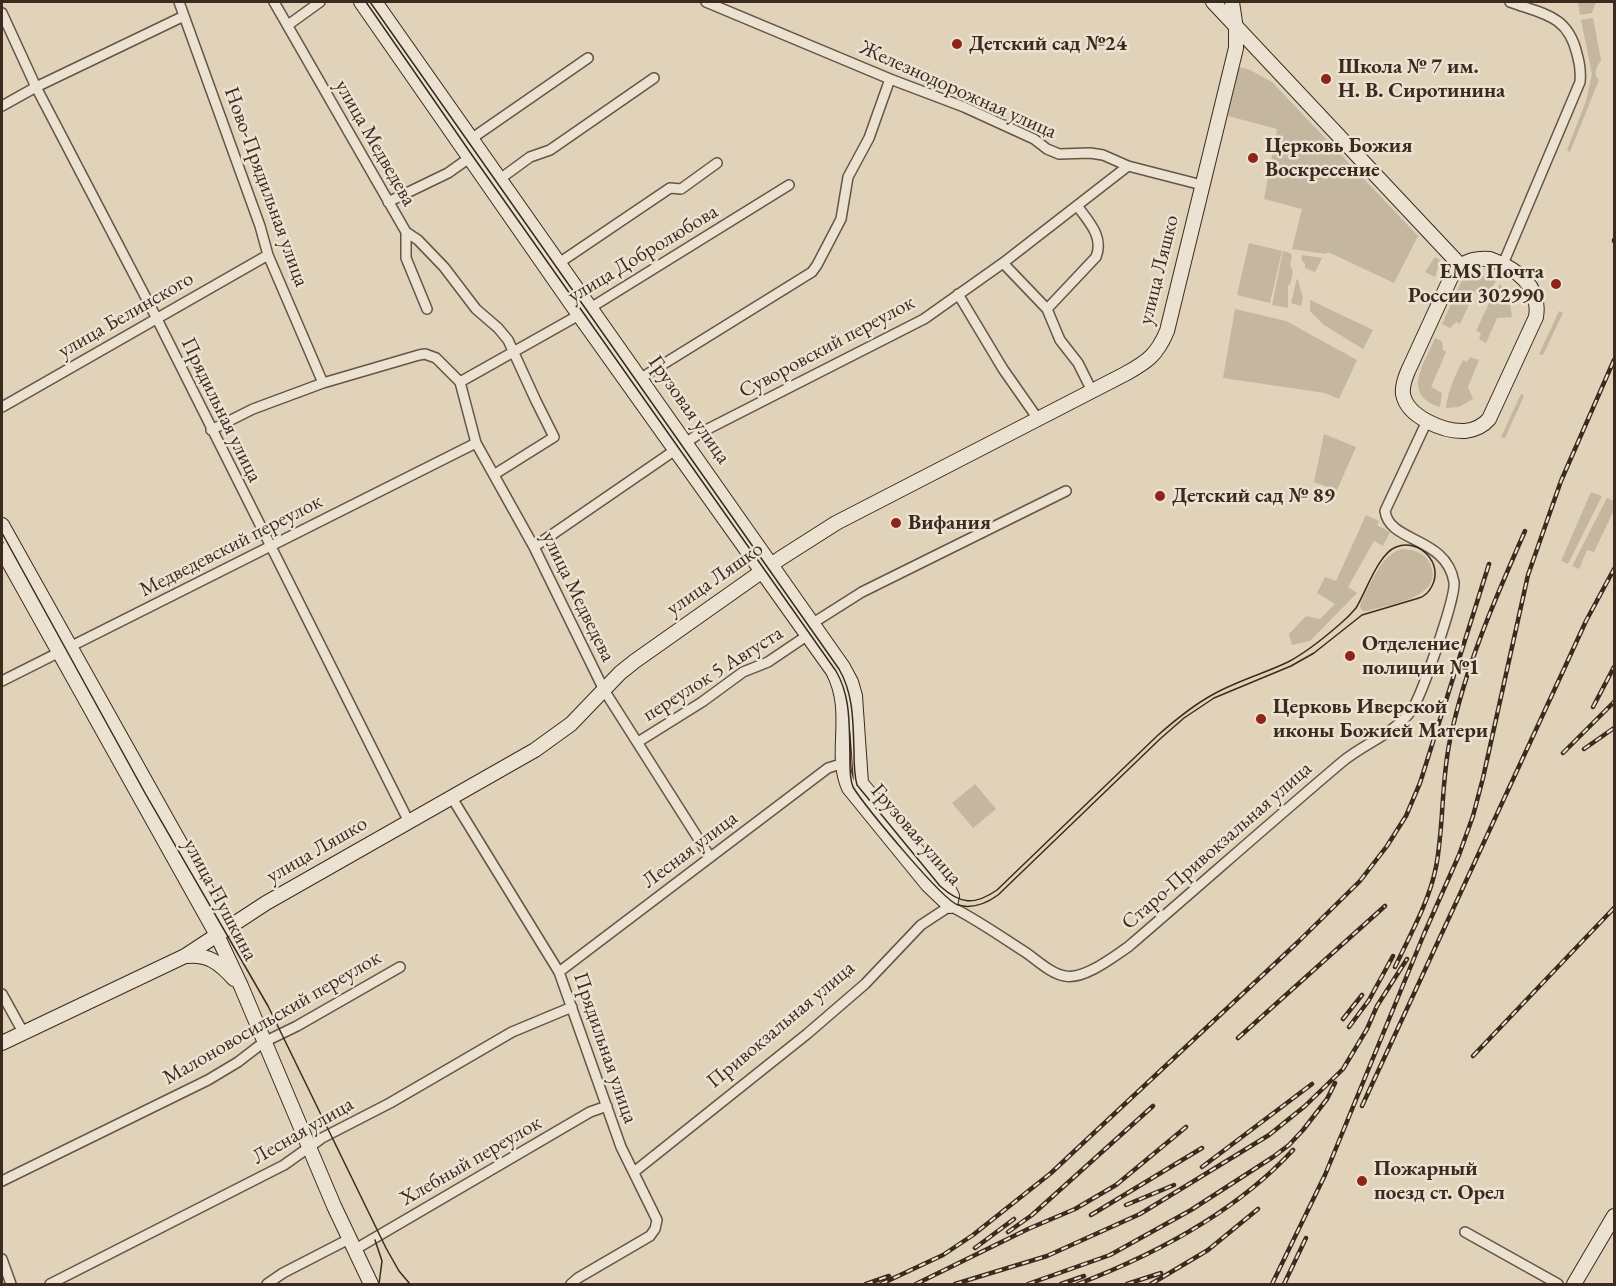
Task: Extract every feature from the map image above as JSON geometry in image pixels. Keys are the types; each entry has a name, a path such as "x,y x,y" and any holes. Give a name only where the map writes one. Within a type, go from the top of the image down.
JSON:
{"street":[{"name":"Ново-Прядильная улица","path":"179,2 261,226 268,255 323,383"},
{"name":"улица Медведева","path":"274,2 405,232 406,258 427,309"},
{"path":"288,25 320,2"},
{"name":"Грузовая улица","path":"361,2 473,149 500,179 559,263 585,311 641,378 680,446"},
{"name":"Грузовая улица","path":"375,2 473,149 680,446 810,629 843,667 854,688 858,714 861,783 948,888 951,896 950,906"},
{"name":"Железнодорожная улица","path":"706,2 994,121 1034,139 1059,154 1103,155 1128,166 1202,185"},
{"path":"1213,2 1460,265"},
{"name":"улица Ляшко","path":"2,1043 185,956 266,903 452,798 554,737 572,724 635,662 767,568 836,523 1138,368 1155,354 1167,331 1236,48 1232,2"},
{"path":"1503,264 1562,128 1581,74 1572,36 1565,26 1557,19 1510,2"},
{"name":"Прядильная улица","path":"2,14 36,87 156,318 409,822"},
{"path":"2,106 36,87 184,16"},
{"path":"388,202 448,173 473,149 588,57"},
{"path":"500,179 530,158 550,150 654,78"},
{"path":"641,378 812,272 841,219 848,177 869,138 890,79"},
{"path":"559,263 670,188 681,189 717,163"},
{"name":"Суворовский переулок","path":"534,547 680,446 924,319 1078,207 1128,166"},
{"name":"улица Добролюбова","path":"460,382 585,311 789,185"},
{"path":"1047,309 1096,257 1099,250 1095,231 1078,207"},
{"path":"405,232 418,240 444,267 476,309 504,333 554,437 495,474"},
{"name":"улица Белинского","path":"2,407 268,255"},
{"path":"1490,259 1503,264 1523,277 1532,289 1538,306 1536,317 1493,413 1485,424 1472,430 1455,430 1427,421 1408,404 1403,395 1404,384 1407,371 1453,273 1460,265 1471,260 1490,259"},
{"path":"1003,263 1047,309 1060,340 1078,363 1092,391"},
{"path":"957,294 1003,369 1038,419"},
{"path":"211,430 253,409 323,383 425,354 436,358 460,382"},
{"name":"улица Медведева","path":"460,382 476,443 534,547 604,690 710,857"},
{"name":"Старо-Привокзальная улица","path":"950,906 976,920 1050,969 1065,976 1079,975 1092,970 1128,947 1342,762 1399,724 1412,711 1425,682 1455,591 1454,582 1447,564 1432,548 1394,529 1387,521 1385,511 1427,421"},
{"name":"Медведевский переулок","path":"2,681 476,443"},
{"name":"переулок 5 Августа","path":"638,742 702,702 743,672 768,662 862,592 1066,491"},
{"name":"улица Пушкина","path":"2,525 65,650"},
{"name":"улица Пушкина","path":"2,550 65,650 153,798 222,931 264,1042 351,1245 371,1284"},
{"name":"Грузовая улица","path":"810,629 840,687 845,719 846,781 854,796 928,885 950,906"},
{"name":"Лесная улица","path":"559,972 828,768 844,763"},
{"name":"Прядильная улица","path":"452,798 559,972 621,1147 657,1220 650,1236 571,1284"},
{"name":"Привокзальная улица","path":"634,1172 807,1034 865,984 921,925 950,906"},
{"path":"185,956 200,955 219,963 241,986"},
{"name":"Малоновосильский переулок","path":"2,1181 207,1080 238,1062 264,1042 297,1026 400,967"},
{"path":"2,994 23,1032"},
{"name":"Лесная улица","path":"50,1284 284,1165 322,1138 390,1103 512,1032 572,1007"},
{"name":"Хлебный переулок","path":"267,1284 283,1273 351,1245 590,1112 607,1106"},
{"path":"1574,1284 1614,1216"},
{"path":"1465,1232 1558,1284"},
{"path":"2,1259 11,1284"}],"shaded area":[{"path":"1578,2 1596,2 1592,13 1580,15"},
{"path":"1593,18 1601,60 1596,73 1599,80 1570,152 1567,150 1586,101 1592,74 1581,20"},
{"path":"1239,67 1250,70 1272,82 1418,236 1394,283 1328,252 1326,254 1292,249 1302,209 1264,199 1277,129 1228,116"},
{"path":"1249,243 1282,251 1270,303 1237,295"},
{"path":"1283,251 1292,256 1290,264 1293,272 1290,285 1288,285 1288,308 1272,305"},
{"path":"1302,255 1322,258 1315,272 1305,268 1301,259"},
{"path":"1435,257 1440,260 1435,277 1425,272"},
{"path":"1474,275 1486,276 1496,281 1488,294 1476,289 1460,324 1456,322 1450,328 1442,324 1461,282"},
{"path":"1297,278 1303,297 1301,306 1291,303"},
{"path":"1500,284 1509,297 1512,317 1497,318 1486,343 1479,339 1481,333 1476,331"},
{"path":"1310,300 1373,330 1363,349 1324,325 1310,311"},
{"path":"1235,309 1286,321 1357,360 1339,399 1325,393 1223,378"},
{"path":"1559,311 1563,313 1543,355 1539,354"},
{"path":"1435,338 1442,341 1443,350 1446,352 1431,387 1442,393 1440,407 1428,402 1421,395 1418,387 1421,368"},
{"path":"1470,357 1479,360 1468,387 1473,399 1459,407 1446,408 1457,372 1463,360 1467,362"},
{"path":"1521,394 1524,396 1505,438 1501,437"},
{"path":"1324,434 1356,447 1337,490 1314,482"},
{"path":"1591,492 1602,496 1568,564 1561,561"},
{"path":"1607,498 1614,501 1614,510 1594,552 1587,550 1579,569 1572,566"},
{"path":"1366,515 1379,521 1377,525 1390,532 1383,546 1374,541 1348,587 1357,593 1310,641 1292,645 1289,634 1306,616 1320,619 1335,604 1317,593 1325,577 1336,581"},
{"path":"1402,549 1419,552 1428,560 1433,575 1430,584 1423,592 1412,598 1363,611 1360,607 1361,602 1382,563"},
{"path":"975,784 996,809 973,828 952,803"}],"tram line":[{"path":"366,2 836,671 847,701 850,775 853,787 920,870 958,905 979,905 998,895 1184,718 1214,698 1291,666 1314,653 1362,615 1421,597 1431,588 1435,569 1427,554 1413,546 1396,547 1378,565 1356,608 1322,640 1288,662 1221,690 1183,714 1157,736 997,890 974,901 954,896 940,886 857,785 854,768 852,709 848,689 839,669 370,2"},
{"path":"2,533 145,793 268,1006 386,1248 399,1271 410,1284"},
{"path":"375,1240 382,1261 379,1284"}],"railway":[{"path":"1272,1284 1325,1175 1459,855 1483,778 1528,575 1561,481 1614,360"},
{"path":"1395,967 1433,880 1439,851 1447,756 1464,686 1492,608 1525,531"},
{"path":"881,1284 943,1255 973,1235 1051,1173 1360,881 1387,846 1406,816 1420,783 1489,564"},
{"path":"1362,1106 1586,621 1614,569"},
{"path":"1593,707 1614,667"},
{"path":"1563,753 1614,702"},
{"path":"1584,749 1614,728"},
{"path":"1238,1038 1385,906"},
{"path":"1473,1056 1614,908"},
{"path":"1349,1027 1369,1000 1393,956"},
{"path":"955,1284 1047,1256 1140,1214 1269,1135 1305,1106 1343,1069 1367,1029 1377,1006 1407,959"},
{"path":"1343,1019 1362,995"},
{"path":"1028,1284 1110,1255 1191,1210 1273,1157 1303,1130 1327,1099 1335,1083"},
{"path":"1202,1167 1312,1084"},
{"path":"1008,1232 1032,1215 1153,1106"},
{"path":"916,1284 1028,1229 1075,1209 1116,1185 1186,1127"},
{"path":"1091,1215 1202,1148"},
{"path":"1078,1284 1136,1259 1193,1229 1246,1193 1293,1150"},
{"path":"1126,1205 1174,1185"},
{"path":"1151,1284 1208,1250 1258,1209"},
{"path":"975,1248 1014,1219"},
{"path":"1284,1284 1306,1238"},
{"path":"1127,1284 1161,1273"},
{"path":"866,1284 889,1276"},
{"path":"1061,1284 1084,1276"}],"place":[{"name":"Детский сад №24","path":"957,44"},
{"name":"Школа № 7 им. Н. В. Сиротинина","path":"1326,79"},
{"name":"Церковь Божия Воскресение","path":"1253,158"},
{"name":"EMS Почта России 302990","path":"1556,284"},
{"name":"Детский сад № 89","path":"1160,496"},
{"name":"Вифания","path":"896,523"},
{"name":"Отделение полиции №1","path":"1350,656"},
{"name":"Церковь Иверской иконы Божией Матери","path":"1261,719"},
{"name":"Пожарный поезд ст. Орел","path":"1362,1181"}]}
